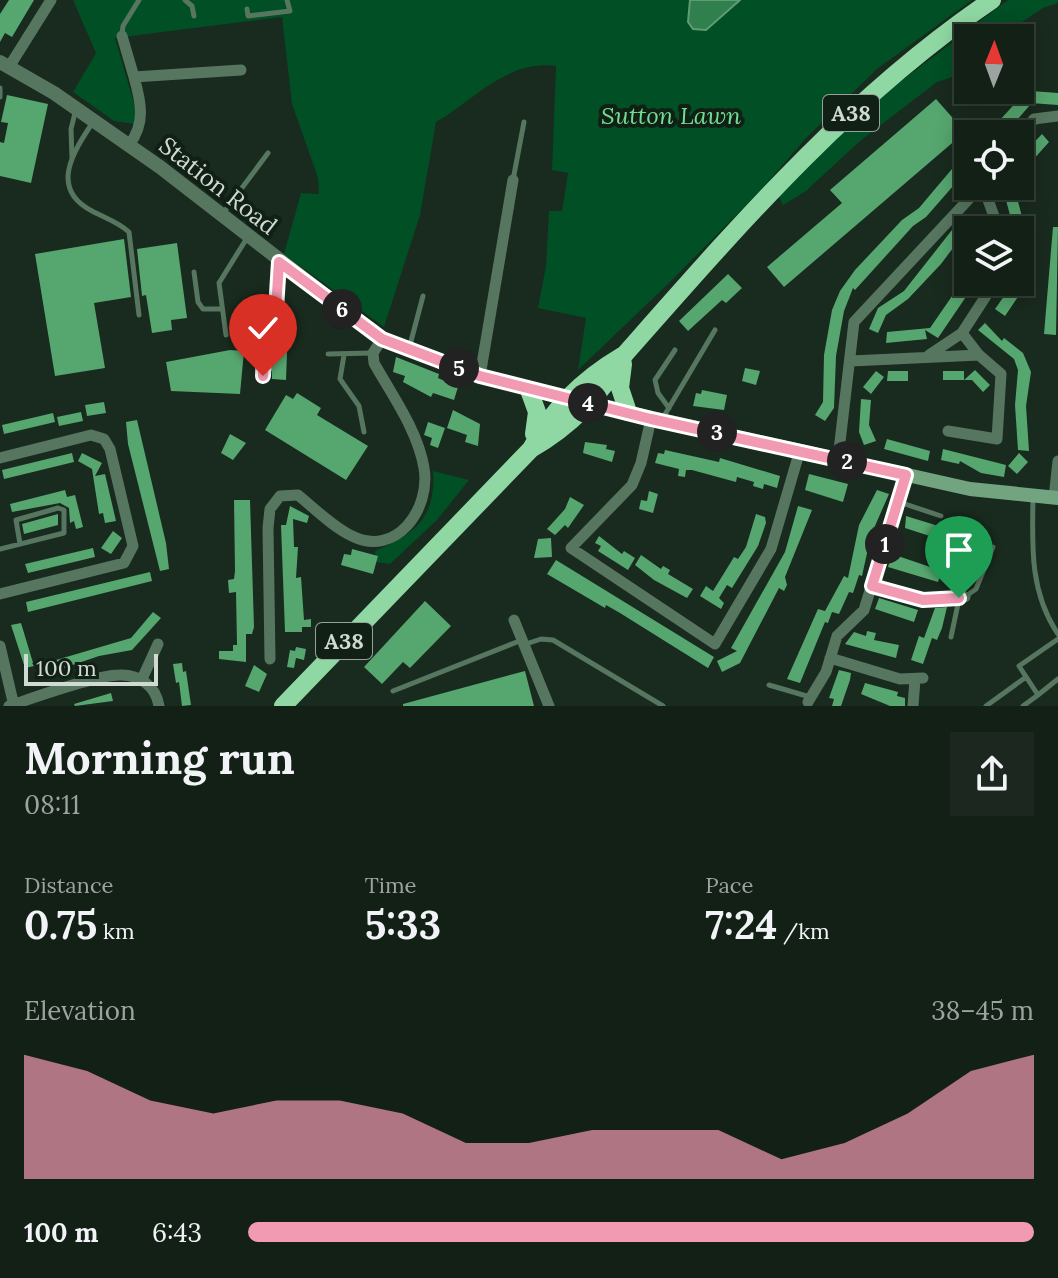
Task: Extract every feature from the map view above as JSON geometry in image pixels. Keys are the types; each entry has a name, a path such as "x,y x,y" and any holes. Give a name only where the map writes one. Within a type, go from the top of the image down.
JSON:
{"highway":[{"name":"A38","path":"531,449 557,434 608,384 625,354 827,134 923,52 992,0"},
{"name":"A38","path":"283,706 531,449 546,421 595,372 625,354"},
{"path":"625,354 620,388 628,412"},
{"path":"529,390 537,412 531,449"}],"main road":[{"name":"Station Road","path":"568,399 661,416 906,475 1033,498 1056,498"}],"street":[{"path":"4,64 51,0"},
{"path":"122,36 141,115 137,135 129,145"},
{"name":"Station Road","path":"4,64 129,145 382,339 480,376 568,399"},
{"path":"134,77 241,70"},
{"path":"1033,120 1058,116"},
{"path":"480,376 513,180"},
{"path":"838,459 854,322 969,200"},
{"path":"928,356 962,333 986,296"},
{"path":"948,431 997,439 1001,374 979,355 962,333"},
{"path":"270,659 267,540 270,509 280,496 298,495 353,537 373,542 398,534 418,514 426,494 419,447 374,363 373,353 382,339"},
{"path":"851,361 979,355"},
{"path":"661,416 632,485 571,548 715,644 771,549 800,450"},
{"path":"0,458 91,435 104,439 110,449 133,546 124,563 0,594"},
{"path":"1056,498 1058,461"},
{"path":"809,699 830,658 837,636 864,610 906,475"},
{"path":"872,586 923,600 962,597"},
{"path":"514,620 549,706"},
{"path":"142,679 158,644"},
{"path":"0,646 12,705 118,675 142,679 157,695 159,706"},
{"path":"830,658 900,679 919,678 913,706"}],"lane":[{"path":"122,36 123,26 139,0"},
{"path":"185,0 192,6 194,16"},
{"path":"247,9 248,16 290,11 287,0"},
{"path":"0,88 0,97"},
{"path":"76,109 71,129 72,159 68,190 75,201 129,232 139,315"},
{"path":"72,159 94,121"},
{"path":"513,180 524,122"},
{"path":"221,216 268,153"},
{"path":"226,335 220,309 219,283 247,237"},
{"path":"263,376 265,325 276,309 279,262"},
{"path":"194,272 198,302 203,309 220,309"},
{"path":"409,350 423,296"},
{"path":"661,416 715,330"},
{"path":"661,416 655,380 675,350"},
{"path":"328,354 373,353"},
{"path":"344,355 340,379 359,406 364,432"},
{"path":"1033,498 1036,590 1042,611 1058,636 1019,666 1038,695"},
{"path":"898,502 941,516"},
{"path":"0,549 20,544 64,533 64,510 58,508 16,520 20,544"},
{"path":"951,637 962,597 976,589 993,547"},
{"path":"393,691 524,642 541,639 553,640 663,706"},
{"path":"986,706 1026,677"},
{"path":"1023,706 1058,679"},
{"path":"769,685 809,699"}],"green space":[{"name":"Sutton Lawn","path":"73,0 972,0 877,69 808,136 759,192 668,284 578,370 586,318 538,308 546,266 549,211 562,211 568,173 552,170 556,66 539,65 507,75 436,122 420,215 384,327 284,254 301,193 319,194 318,178 292,104 282,17 115,38 136,110 134,124 114,121 73,92 96,53"},
{"path":"1008,0 1058,0 1058,3 1043,8 1019,24 976,24"},
{"path":"954,41 954,75 937,82 860,141 806,191 783,205 778,195 854,117"},
{"path":"433,471 469,480 437,520 390,564 376,562 375,551 412,531 427,512"}],"shaded area":[{"path":"690,0 740,0 706,30 693,29 688,22"}],"building":[{"path":"9,0 34,0 12,37 5,33 0,42 0,14"},
{"path":"1034,91 1058,93 1058,105 1034,103"},
{"path":"7,95 48,104 31,183 0,176 0,142 4,143 8,123 1,122"},
{"path":"936,99 954,120 954,141 784,287 767,267 842,203 830,190"},
{"path":"1015,104 1030,105 1017,120 1000,120"},
{"path":"1042,134 1049,142 1034,159 1034,142"},
{"path":"954,167 954,185 855,290 853,288 844,311 836,356 834,408 825,421 815,415 823,402 824,355 832,310 840,291 855,270 902,220 919,208"},
{"path":"1006,200 1018,200 1022,216 1010,216"},
{"path":"1053,227 1058,227 1056,335 1044,334"},
{"path":"954,231 954,247 941,264 908,299 886,315 878,333 869,329 878,308 904,291"},
{"path":"124,239 131,297 94,303 105,368 55,376 35,254"},
{"path":"177,243 187,318 171,320 172,330 152,333 146,295 142,296 137,249"},
{"path":"728,274 742,288 726,303 722,300 688,331 679,321"},
{"path":"954,293 954,296 966,296 938,338 925,330 927,339 886,343 887,332 930,328"},
{"path":"1004,296 1019,296 1005,316 995,309"},
{"path":"985,323 1002,341 1004,338 1023,353 1031,372 1026,406 1029,451 1018,450 1015,405 1018,370 1014,359 978,330"},
{"path":"273,324 288,325 286,380 272,379 272,371 269,371"},
{"path":"230,350 244,351 240,394 171,391 166,362"},
{"path":"396,357 439,374 438,378 458,387 454,400 433,393 431,397 403,382 405,376 393,372"},
{"path":"745,368 760,371 756,385 742,381"},
{"path":"975,370 990,385 983,392 972,380 964,380"},
{"path":"876,371 884,377 871,394 863,387"},
{"path":"888,371 908,371 908,381 887,381"},
{"path":"943,371 964,371 964,380 943,380"},
{"path":"702,390 727,395 724,410 693,406 696,393 701,394"},
{"path":"297,393 321,408 317,415 368,446 346,480 265,430 286,395 293,399"},
{"path":"861,399 871,400 869,425 876,441 864,445 859,432"},
{"path":"104,402 106,413 87,416 85,405"},
{"path":"453,410 480,424 478,446 465,442 467,435 447,428"},
{"path":"81,412 83,421 59,426 57,417"},
{"path":"53,413 55,422 4,434 2,425"},
{"path":"137,420 166,543 169,569 160,571 128,444 126,422"},
{"path":"428,422 445,428 438,448 430,445 432,438 424,435"},
{"path":"230,434 246,443 233,460 221,453"},
{"path":"887,439 930,451 928,461 884,449"},
{"path":"585,442 607,445 606,449 615,451 612,462 583,453"},
{"path":"943,449 1006,465 1004,477 981,473 960,461 959,464 941,460"},
{"path":"665,450 719,462 720,458 780,476 777,488 764,484 763,489 753,486 754,482 737,477 736,482 692,470 686,470 685,477 678,476 679,469 655,463 658,453 664,454"},
{"path":"72,453 74,462 4,479 2,470"},
{"path":"82,453 102,463 95,476 105,474 116,521 105,523 103,513 99,514 92,469 78,461"},
{"path":"1019,453 1028,462 1017,474 1008,466"},
{"path":"809,474 848,484 843,502 805,490"},
{"path":"65,490 67,497 75,495 83,527 76,529 74,521 70,523 69,508 60,503 12,512 10,504"},
{"path":"877,490 889,494 871,535 862,576 859,575 853,593 849,592 839,614 832,612 828,623 825,622 800,683 787,679 818,609 825,611 844,576 848,578 859,525"},
{"path":"649,491 658,494 653,513 639,509 641,500 647,501"},
{"path":"570,497 584,505 568,528 565,525 555,535 547,529 565,509"},
{"path":"234,500 250,500 254,627 252,634 246,634 246,662 219,659 219,651 233,651 233,645 237,645 236,592 229,593 228,580 234,579 235,571"},
{"path":"290,506 309,516 307,523 293,519 294,547 298,547 296,578 301,577 304,620 311,619 311,627 302,627 302,632 285,632 281,525 286,525"},
{"path":"798,506 812,510 785,577 787,585 784,591 779,588 740,663 722,672 717,661 737,651 731,648 785,552"},
{"path":"58,514 58,525 24,534 22,524"},
{"path":"756,514 765,517 766,523 758,546 732,588 727,585 719,598 724,603 721,609 700,596 706,586 713,591 734,557 738,559 746,547"},
{"path":"906,516 945,528 942,540 905,528"},
{"path":"977,527 986,530 967,581 949,579 955,563 958,564 963,554 970,529 976,531"},
{"path":"113,531 122,538 111,554 101,548"},
{"path":"599,536 622,554 624,551 635,558 628,570 598,551 601,546 595,543"},
{"path":"551,538 552,557 534,558 538,539"},
{"path":"93,548 95,557 28,573 25,564"},
{"path":"352,549 378,556 373,574 341,565 344,554 351,555"},
{"path":"892,554 942,571 938,582 888,567"},
{"path":"641,555 661,569 663,566 670,570 668,574 693,589 687,598 654,580 635,565"},
{"path":"556,560 714,657 708,668 620,613 606,605 605,608 547,574"},
{"path":"150,572 152,581 28,612 26,602"},
{"path":"879,598 918,610 914,622 875,609"},
{"path":"425,601 451,626 410,668 403,662 382,684 364,667"},
{"path":"947,607 937,640 932,638 923,664 911,660 919,636 924,638 935,608"},
{"path":"153,612 161,618 132,650 99,656 58,670 56,660 131,638"},
{"path":"21,623 34,666 25,668 11,625"},
{"path":"867,631 876,633 874,640 899,645 896,658 845,644 854,632 866,636"},
{"path":"296,647 306,649 304,660 296,658 294,668 287,667 290,650 295,651"},
{"path":"182,663 191,705 182,706 173,664"},
{"path":"254,665 267,674 259,692 245,686"},
{"path":"839,670 851,673 850,680 841,706 832,706 834,699 829,698"},
{"path":"525,671 534,706 403,706 403,704"},
{"path":"865,683 898,692 897,696 905,698 905,706 890,706 861,694"},
{"path":"111,693 113,701 74,704"}],"route":[{"path":"263,376 265,325 276,309 279,262 382,339 480,376 651,419 906,475 872,586 923,600 959,598"}]}
